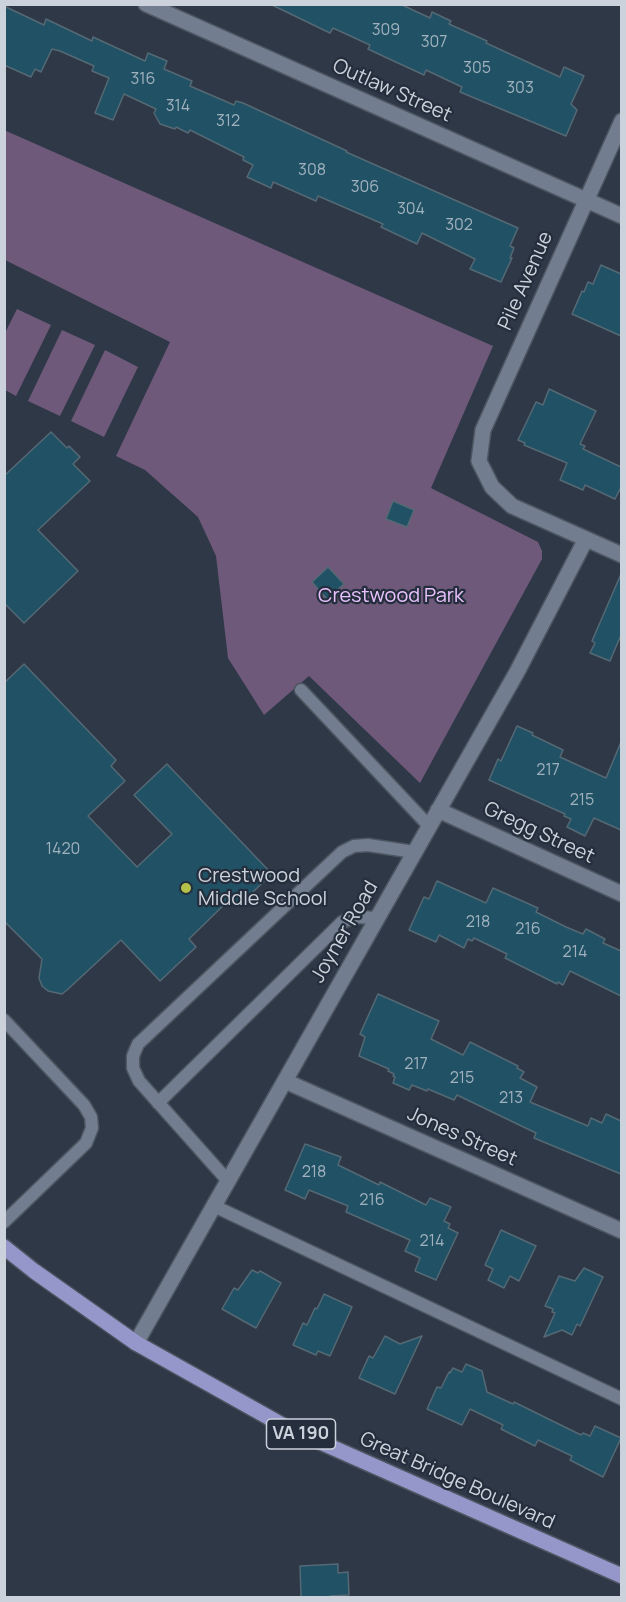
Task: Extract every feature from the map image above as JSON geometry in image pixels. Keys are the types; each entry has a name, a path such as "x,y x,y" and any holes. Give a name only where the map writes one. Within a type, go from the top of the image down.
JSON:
{"main road":[{"name":"Great Bridge Boulevard","path":"4,1247 136,1343 284,1426 621,1576"}],"street":[{"name":"Outlaw Street","path":"146,4 621,216"},
{"name":"Pile Avenue","path":"586,539 512,506 492,487 479,461 483,430 621,121"},
{"path":"586,539 621,555"},
{"name":"Joyner Road","path":"136,1343 517,672 586,539"},
{"name":"Gregg Street","path":"438,810 621,894"},
{"name":"Jones Street","path":"285,1081 621,1231"}],"lane":[{"path":"301,690 429,826"},
{"path":"228,1181 139,1081 133,1068 133,1056 138,1044 342,852 354,846 368,845 414,852"},
{"path":"158,1102 342,922 355,917 377,918"},
{"path":"4,1020 84,1105 91,1117 92,1128 86,1143 4,1222"},
{"path":"214,1206 621,1399"}],"green space":[{"name":"Crestwood Park","path":"4,130 493,346 431,488 538,542 542,551 542,559 420,783 309,676 264,715 228,658 216,556 198,517 145,470 116,456 170,342 5,260"},
{"path":"17,309 51,325 16,396 5,390 4,335"},
{"path":"62,330 95,345 60,416 28,401"},
{"path":"105,350 138,367 104,437 71,421"}],"building":[{"path":"270,4 400,4 430,18 432,12 451,21 449,24 487,41 486,43 560,77 564,67 584,76 571,104 577,110 566,136 460,92 462,87 426,70 424,75 368,49 370,45 333,28 330,33"},
{"path":"4,6 44,25 46,19 92,41 93,37 145,61 148,53 167,61 164,69 192,81 190,86 234,105 236,101 243,103 346,152 518,228 510,246 514,248 510,258 512,258 501,282 470,269 475,259 422,233 417,244 381,227 383,224 318,196 316,201 273,182 271,188 247,177 253,165 243,160 244,157 190,130 188,133 176,127 175,129 160,124 154,113 156,109 124,94 113,120 95,113 109,78 92,71 94,66 60,51 52,49 41,72 35,69 31,77 4,65"},
{"path":"601,265 621,274 621,336 572,314 582,291 584,292 588,282 593,284"},
{"path":"549,389 596,411 580,444 585,446 583,449 621,467 621,487 615,499 585,485 583,490 560,480 567,463 524,445 525,443 518,440 536,402 543,405"},
{"path":"51,432 80,457 73,464 90,481 38,530 78,571 24,623 4,603 4,476"},
{"path":"393,501 414,510 407,527 386,519"},
{"path":"328,567 344,584 327,599 312,582"},
{"path":"621,574 621,635 610,661 590,653 595,643 592,641"},
{"path":"24,664 116,760 111,766 125,781 88,816 137,867 172,834 134,795 167,764 272,874 239,905 232,897 189,939 196,947 160,981 121,940 62,994 48,991 42,986 39,978 42,959 4,921 4,683"},
{"path":"517,726 563,750 560,757 606,778 621,742 621,830 594,818 585,836 567,827 571,819 564,816 565,814 489,780 498,759 501,761"},
{"path":"437,881 486,903 493,888 538,908 536,912 566,927 583,934 586,929 605,939 603,943 621,951 621,996 570,971 563,985 558,982 557,984 505,958 507,954 474,938 472,941 468,939 464,948 439,935 436,942 409,930 424,897 429,899"},
{"path":"378,994 439,1021 431,1039 463,1055 470,1042 518,1066 517,1068 524,1072 520,1078 537,1087 530,1102 588,1126 591,1118 602,1123 606,1114 621,1121 621,1174 534,1138 536,1133 457,1095 454,1100 428,1089 427,1091 412,1085 409,1090 393,1083 395,1077 388,1071 389,1069 359,1056 365,1037 360,1034"},
{"path":"305,1144 341,1157 338,1165 379,1185 380,1182 426,1205 430,1198 451,1207 444,1221 450,1224 448,1228 458,1233 436,1280 415,1271 420,1258 405,1251 410,1240 346,1212 348,1206 309,1190 305,1199 285,1190"},
{"path":"501,1230 536,1246 519,1281 510,1276 504,1288 488,1280 493,1269 485,1265"},
{"path":"584,1268 603,1277 580,1326 577,1324 572,1335 562,1330 544,1337 555,1313 552,1312 553,1309 545,1306 559,1276 575,1281"},
{"path":"252,1270 258,1273 260,1271 281,1283 256,1328 222,1309 234,1288 238,1290"},
{"path":"324,1294 352,1307 330,1356 318,1351 316,1355 293,1345 303,1323 307,1325"},
{"path":"385,1336 400,1344 422,1336 395,1394 359,1378 369,1356 373,1358"},
{"path":"466,1364 482,1371 487,1392 513,1404 514,1402 581,1435 583,1433 590,1436 595,1426 621,1438 603,1477 570,1460 572,1456 538,1440 535,1446 501,1429 503,1425 470,1409 462,1425 427,1409 437,1387 441,1388 449,1372 453,1368 462,1372"},
{"path":"338,1564 338,1573 348,1572 349,1595 330,1596 330,1598 301,1597 300,1566"}],"place":[{"name":"Crestwood Middle School","path":"186,888"}]}
